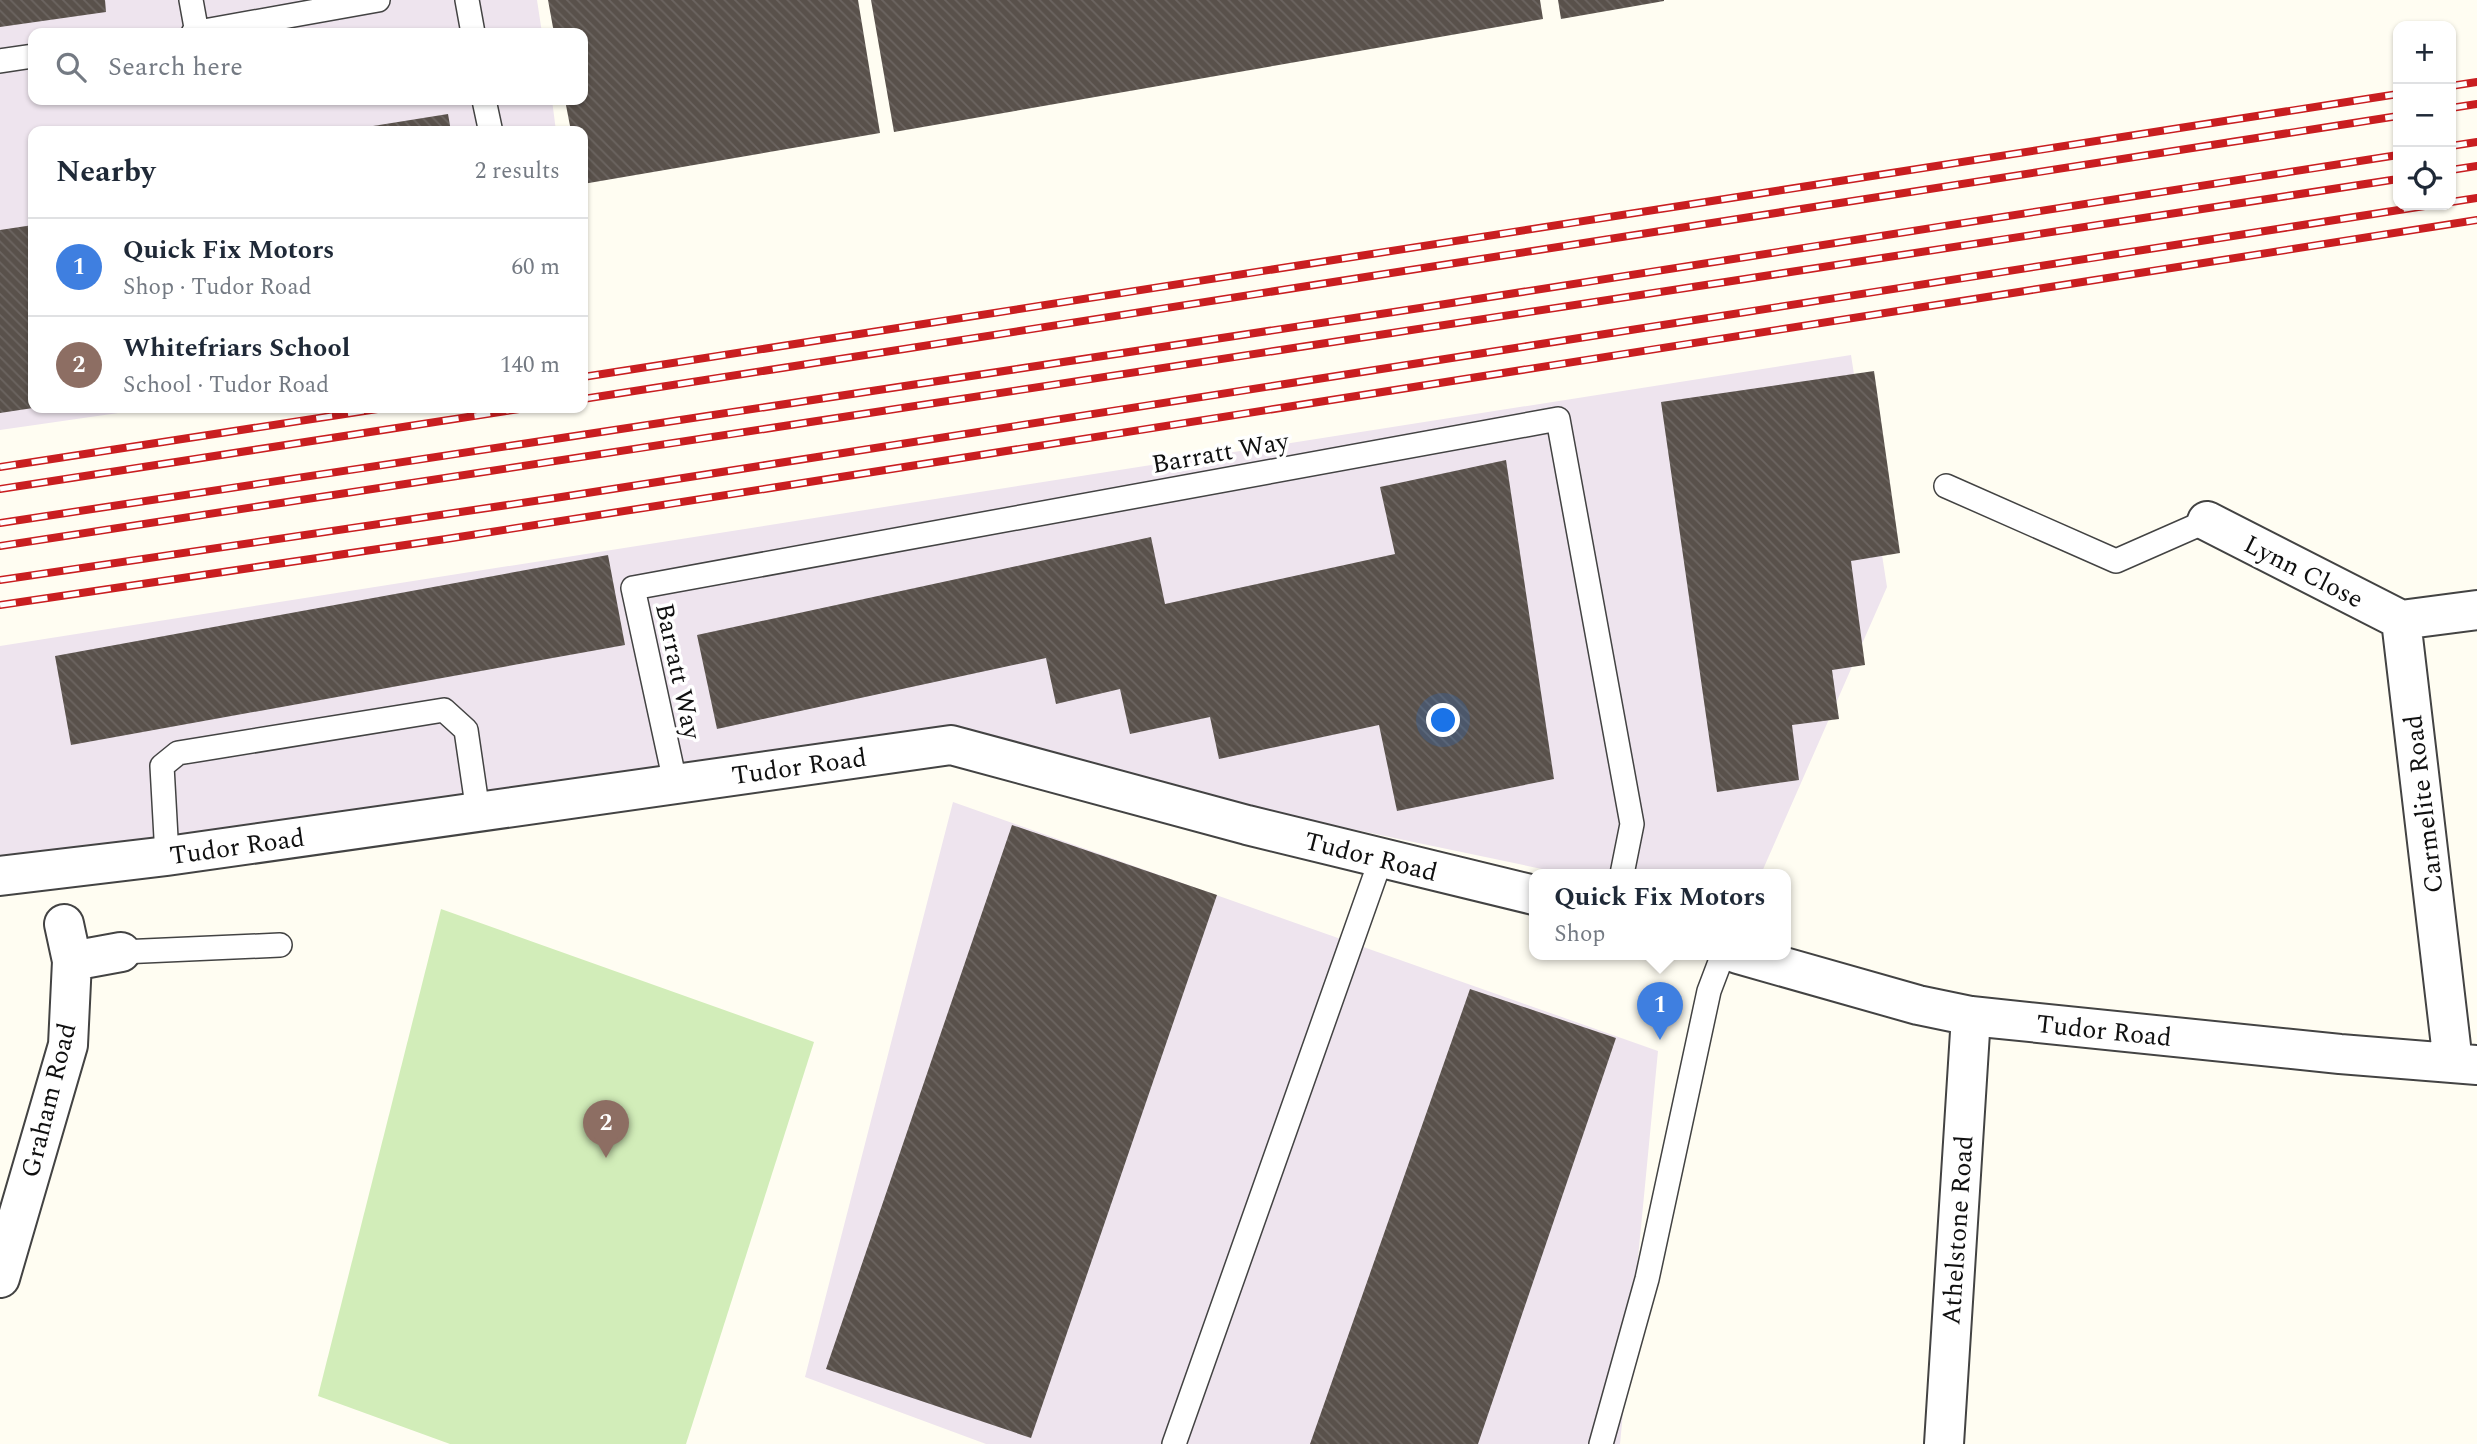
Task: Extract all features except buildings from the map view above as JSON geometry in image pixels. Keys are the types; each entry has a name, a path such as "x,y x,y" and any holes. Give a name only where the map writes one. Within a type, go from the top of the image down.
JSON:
{"street":[{"name":"Lynn Close","path":"2207,521 2401,620"},
{"path":"2401,620 2477,610"},
{"name":"Carmelite Road","path":"2401,620 2465,1064"},
{"name":"Tudor Road","path":"0,876 167,856 674,782 951,745 1381,859 1529,894"},
{"name":"Graham Road","path":"0,1278 68,1045 72,961 64,923"},
{"path":"72,961 121,952"},
{"name":"Tudor Road","path":"1759,960 1918,1006 1971,1016 2465,1064"},
{"name":"Athelstone Road","path":"1944,1444 1971,1016"}],"lane":[{"path":"191,0 194,28"},
{"path":"223,28 378,0"},
{"path":"467,0 472,28"},
{"path":"0,61 28,57"},
{"path":"486,105 489,126"},
{"name":"Barratt Way","path":"674,782 633,587 1558,419 1632,824 1623,869"},
{"path":"1946,486 2116,561 2207,521"},
{"path":"167,856 162,766 178,753 444,710 466,730 478,812"},
{"path":"1174,1444 1381,859"},
{"path":"121,952 280,945"},
{"path":"1601,1444 1647,1279 1709,991 1721,960"}],"shaded area":[{"path":"0,0 537,0 541,28 28,28 28,105 553,105 555,126 28,126 28,413 118,413 0,430"},
{"path":"1851,355 1887,587 1763,869 1542,869 951,745 0,876 0,646"},
{"path":"953,802 1658,1051 1620,1444 986,1444 805,1377"}],"green space":[{"path":"441,909 814,1042 686,1444 450,1444 318,1396"}],"railway":[{"path":"2456,85 2477,82"},
{"path":"588,376 2393,95"},
{"path":"2456,107 2477,104"},
{"path":"588,398 2393,117"},
{"path":"2456,145 2477,142"},
{"path":"0,523 1420,308 2393,156"},
{"path":"2456,169 2477,166"},
{"path":"0,546 2393,180"},
{"path":"2456,201 2477,198"},
{"path":"0,580 555,498 2399,210"},
{"path":"0,605 446,539 2477,220"},
{"path":"0,467 351,413"},
{"path":"0,489 494,413"}],"place":[{"name":"Quick Fix Motors","path":"1660,1040"},
{"name":"Whitefriars School","path":"606,1158"}]}
